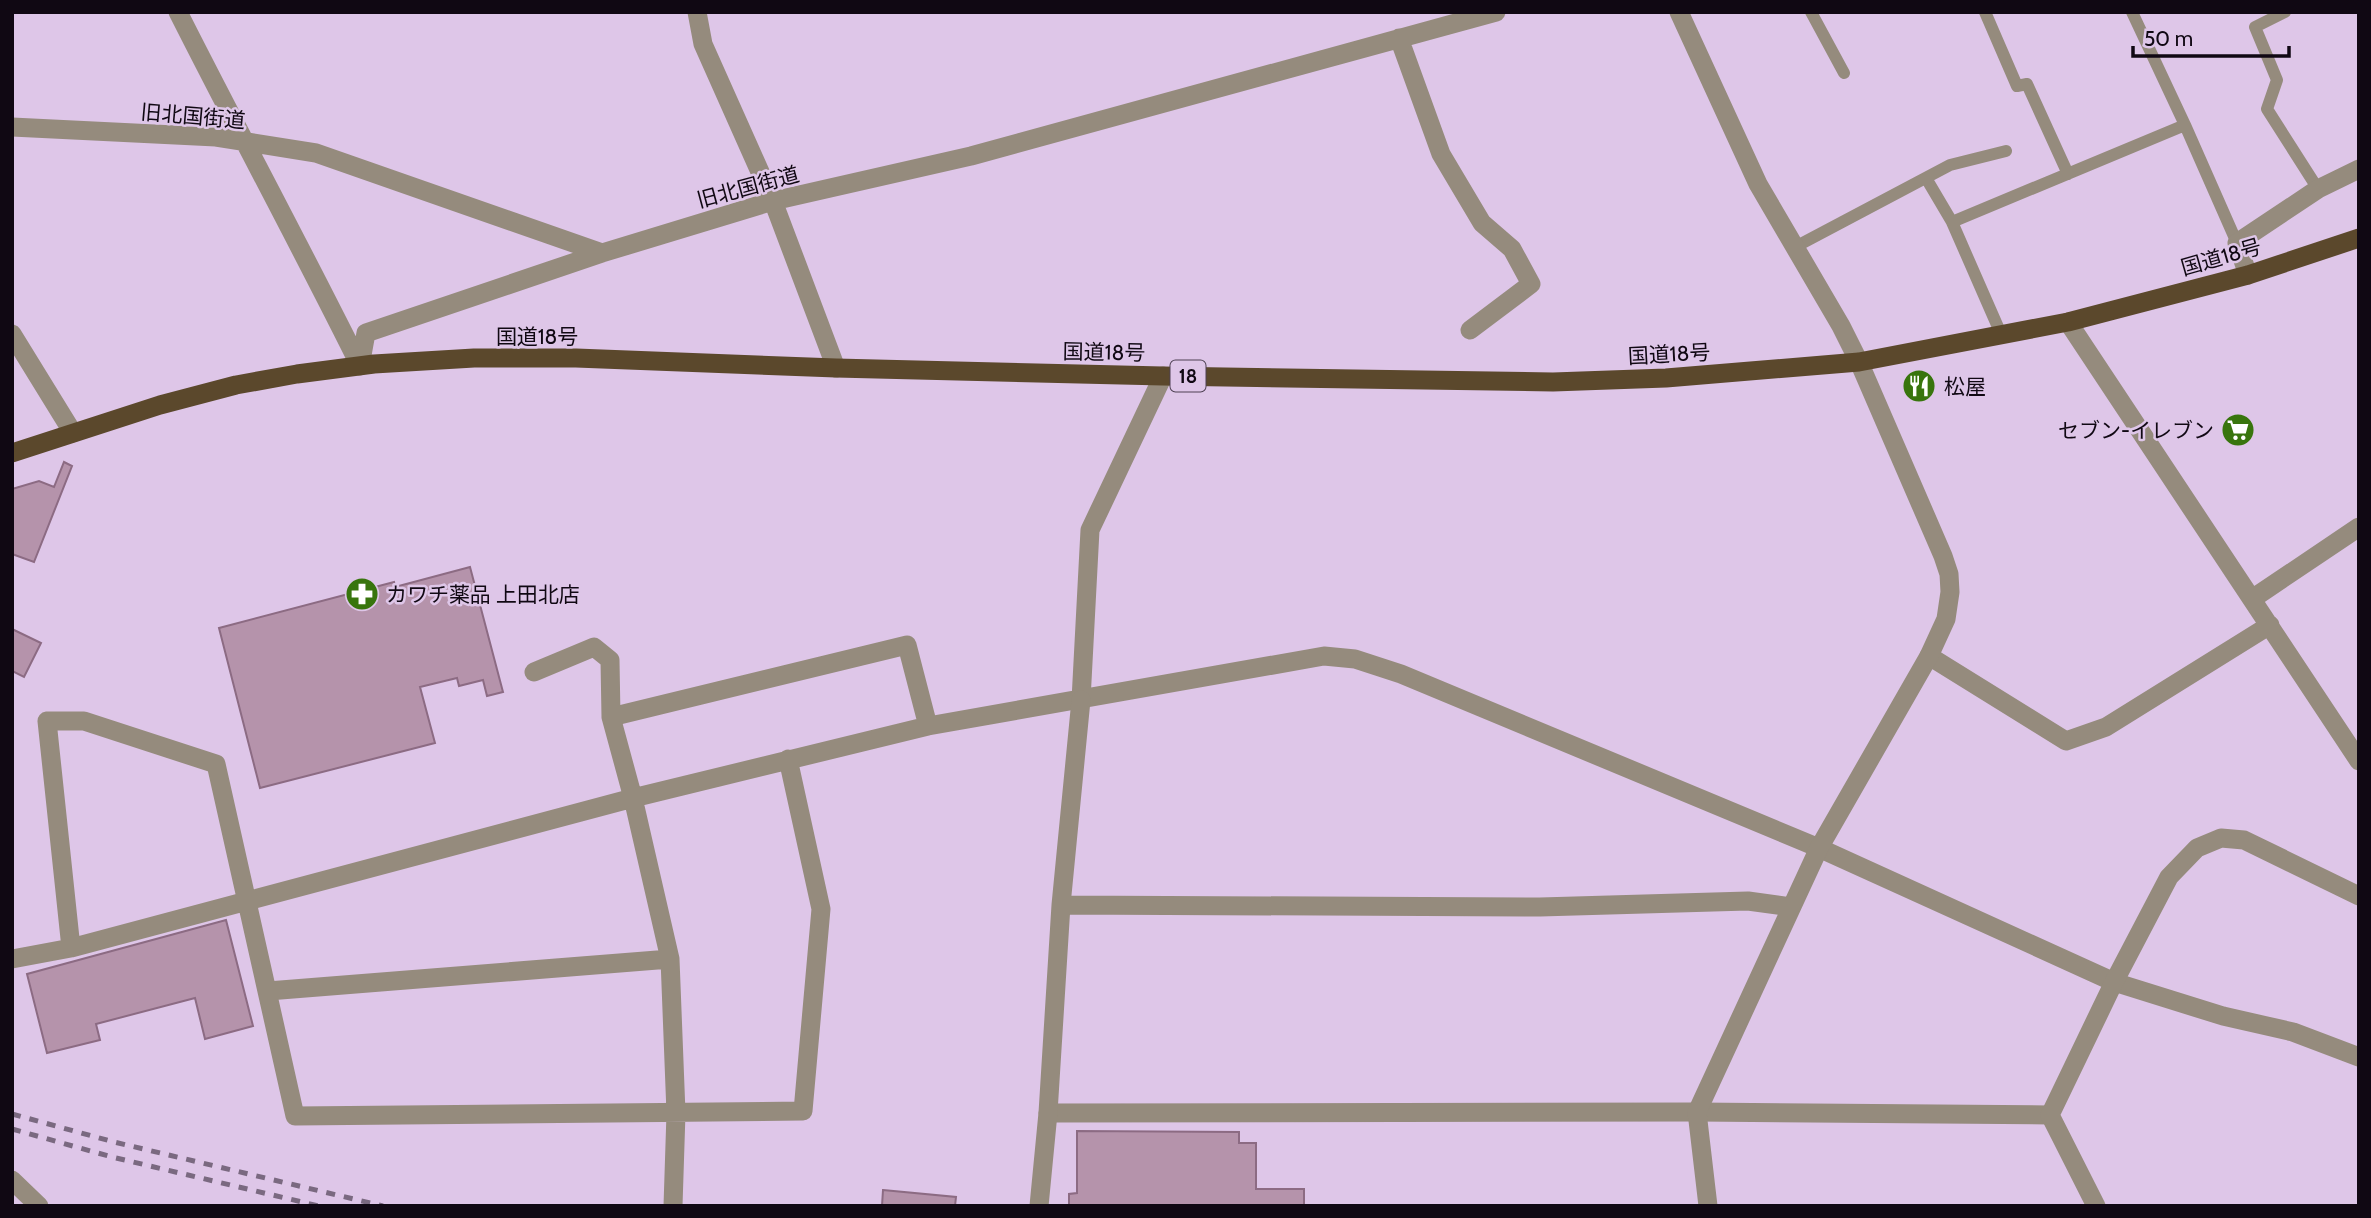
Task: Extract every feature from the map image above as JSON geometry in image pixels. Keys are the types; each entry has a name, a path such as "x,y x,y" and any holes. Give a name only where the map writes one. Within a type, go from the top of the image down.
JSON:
{"highway":[{"name":"国道18号","path":"12,453 160,405 236,385 360,366 474,358 576,358 1163,376 1553,382 1666,377 1859,362 2068,322 2248,275 2359,238"}],"street":[{"path":"178,12 360,366"},
{"path":"696,12 703,44 712,67 773,201 836,368"},
{"name":"旧北国街道","path":"12,127 216,137 316,153 602,253 773,201 971,156 1496,12"},
{"path":"1679,12 1758,184 1841,326 1859,362 1943,556 1949,574 1950,592 1946,619 1929,656 1819,848 1697,1112 1708,1206"},
{"path":"1399,38 1441,154 1482,223 1512,249 1531,284 1470,330"},
{"path":"2248,275 2237,243 2318,190 2359,169"},
{"path":"360,366 366,334 602,253"},
{"path":"2068,322 2359,761"},
{"path":"12,334 73,433"},
{"path":"1039,1206 1048,1113 1061,905 1081,700 1090,530 1163,376"},
{"path":"2252,599 2359,527"},
{"path":"1929,656 2066,741 2106,727 2270,625"},
{"path":"611,717 906,645 928,726"},
{"path":"534,672 594,647 610,660 611,717 670,959 676,1113 673,1206"},
{"path":"12,959 71,948 633,799 928,726 1324,656 1355,659 1401,674 1819,848 2114,982 2223,1016 2293,1032 2359,1057"},
{"path":"71,948 47,721 84,721 216,764 295,1116 803,1111 821,909 788,759"},
{"path":"2050,1115 2114,982 2169,877 2197,848 2221,838 2244,840 2359,896"},
{"path":"1061,905 1540,907 1748,901 1791,907"},
{"path":"268,991 670,959"},
{"path":"1048,1113 1697,1112 2050,1115"},
{"path":"2050,1115 2096,1206"},
{"path":"12,1180 39,1206"}],"lane":[{"path":"1811,12 1844,73"},
{"path":"1985,12 2017,86 2027,84 2068,174"},
{"path":"2132,12 2237,243"},
{"path":"2285,12 2255,27 2277,80 2267,109 2318,190"},
{"path":"1952,222 2185,125"},
{"path":"1795,247 1950,165 2006,151"},
{"path":"1926,178 1952,222 2001,334"}],"building":[{"path":"64,462 72,466 34,562 12,554 12,489 39,481 54,487"},
{"path":"470,567 503,692 487,696 483,680 459,686 457,678 420,687 435,743 260,788 219,628 394,582 395,587"},
{"path":"12,629 41,643 24,677 12,671"},
{"path":"226,920 253,1026 205,1039 195,998 96,1024 100,1040 47,1053 27,974"},
{"path":"1077,1131 1239,1132 1239,1143 1256,1143 1256,1189 1304,1189 1304,1206 1069,1206 1069,1194 1077,1193"},
{"path":"883,1190 956,1197 955,1206 882,1206"}],"railway":[{"path":"12,1114 114,1142 383,1206"},
{"path":"12,1129 112,1157 319,1206"}],"place":[{"name":"松屋","path":"1919,386"},
{"name":"セブン-イレブン","path":"2238,430"},
{"name":"カワチ薬品 上田北店","path":"362,594"}]}
